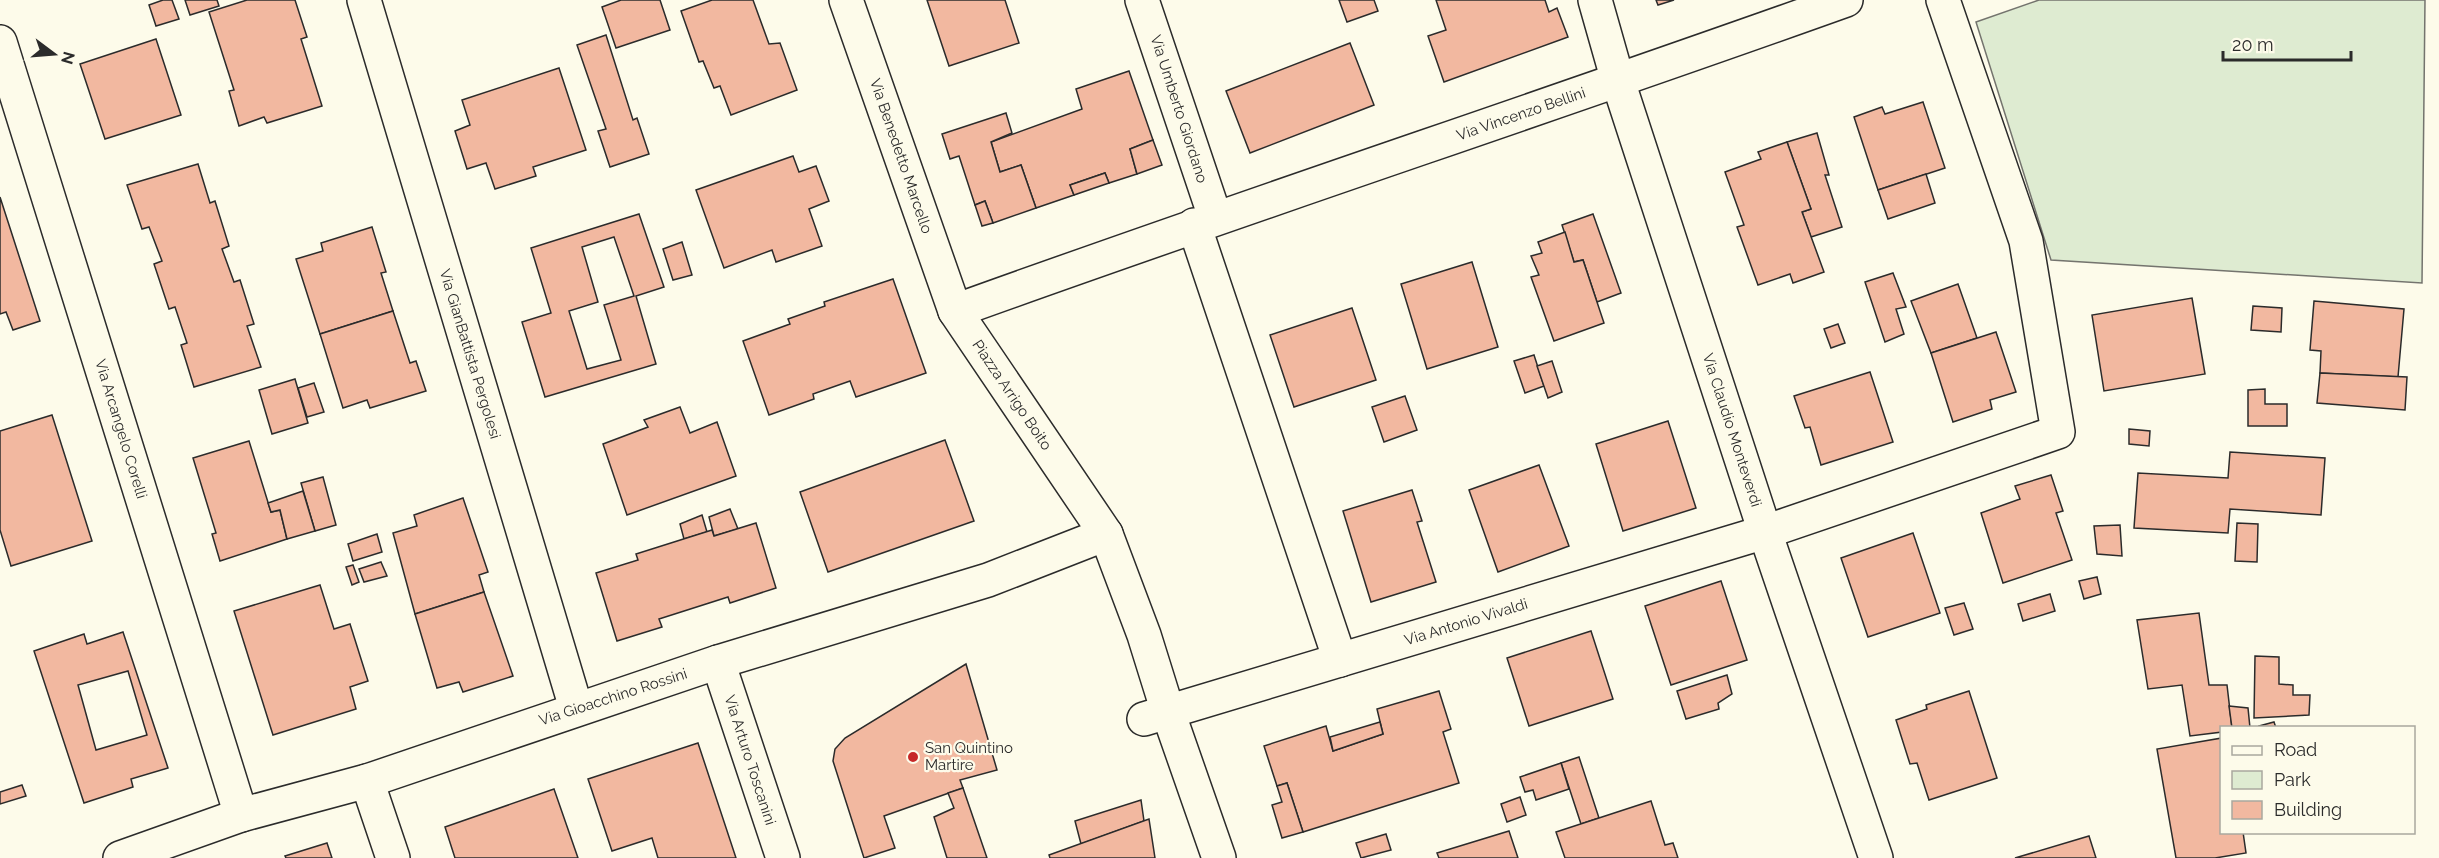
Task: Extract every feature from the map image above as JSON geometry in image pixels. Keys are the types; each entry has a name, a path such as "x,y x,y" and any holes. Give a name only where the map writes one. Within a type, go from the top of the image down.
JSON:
{"street":[{"name":"Via GianBattista Pergolesi","path":"364,0 576,708"},
{"name":"Via Benedetto Marcello","path":"846,0 955,311"},
{"name":"Via Umberto Giordano","path":"1142,0 1205,221 1340,660"},
{"name":"Via Claudio Monteverdi","path":"1595,0 1618,81 1765,532 1876,858"},
{"name":"Via Vincenzo Bellini","path":"1205,221 1618,81 1846,0"},
{"name":"Via Antonio Vivaldi","path":"1156,716 1765,532 2058,432 2026,241 1943,0"},
{"name":"Via Arcangelo Corelli","path":"0,42 241,815"},
{"path":"955,311 1205,221"},
{"name":"Piazza Arrigo Boito","path":"955,311 1106,534 1144,635 1156,716 1219,858"},
{"name":"Via Gioacchino Rossini","path":"120,858 241,815 367,782 576,708 718,662 988,580 1106,534"},
{"name":"Via Arturo Toscanini","path":"718,662 783,858"},
{"path":"367,782 393,858"}],"green space":[{"path":"2039,0 2425,0 2422,283 2051,260 1976,22"}],"building":[{"path":"163,0 172,0 179,19 156,26 149,5"},
{"path":"185,0 217,0 219,6 190,15"},
{"path":"247,0 295,0 307,37 301,39 322,106 267,123 264,117 239,126 229,91 234,90 209,12"},
{"path":"621,0 660,0 670,30 616,48 602,7"},
{"path":"712,0 753,0 769,44 780,43 797,90 731,115 720,86 714,88 703,61 699,62 681,11"},
{"path":"927,0 1005,0 1019,43 949,66"},
{"path":"1339,0 1374,0 1378,11 1347,22"},
{"path":"1436,0 1545,0 1549,12 1557,8 1568,37 1444,82 1428,36 1446,30"},
{"path":"1656,0 1674,0 1658,5"},
{"path":"606,35 633,120 637,118 649,154 610,167 598,131 606,129 577,45"},
{"path":"156,39 181,115 105,139 80,64"},
{"path":"1350,43 1374,105 1250,153 1226,91"},
{"path":"559,68 586,150 533,167 536,176 495,189 486,163 467,169 455,131 470,125 462,100"},
{"path":"1129,71 1153,140 1130,149 1137,174 1109,183 1105,173 1070,185 1074,195 1036,208 1021,165 1000,172 991,142 1082,109 1076,89"},
{"path":"1923,102 1945,168 1878,190 1854,117 1882,107 1885,114"},
{"path":"1006,113 1012,133 991,142 1000,172 1021,165 1036,208 993,223 985,201 975,205 959,156 950,159 942,134"},
{"path":"1817,133 1829,175 1825,175 1842,227 1811,237 1802,212 1811,209 1787,142"},
{"path":"1153,140 1162,165 1137,174 1130,149"},
{"path":"1787,142 1811,209 1802,212 1824,272 1793,283 1790,274 1758,285 1737,227 1744,225 1725,172 1761,159 1758,152"},
{"path":"793,156 799,172 816,166 829,201 809,209 822,246 776,262 772,250 724,268 696,190"},
{"path":"198,164 210,203 215,201 229,246 222,249 234,282 240,280 254,324 247,326 261,367 194,387 181,345 187,343 175,307 169,309 154,264 162,261 149,227 142,229 127,185"},
{"path":"1105,173 1109,183 1074,195 1070,185"},
{"path":"1926,174 1935,203 1888,219 1878,190"},
{"path":"0,197 40,321 13,330 6,312 0,314"},
{"path":"985,201 993,223 982,226 975,205"},
{"path":"639,214 664,287 636,296 656,364 545,397 522,322 551,313 531,248","holes":["614,237 634,296 604,305 621,360 587,369 569,311 598,302 582,247"]},
{"path":"1593,214 1621,293 1597,302 1583,260 1574,262 1562,225"},
{"path":"372,227 386,272 381,273 393,311 320,334 296,259 323,251 321,243"},
{"path":"1565,232 1574,262 1583,260 1604,323 1554,341 1531,277 1539,275 1531,256 1542,253 1538,242"},
{"path":"682,242 692,275 673,280 663,249"},
{"path":"1472,262 1498,347 1427,369 1401,284"},
{"path":"1893,273 1906,307 1896,309 1904,334 1885,342 1865,282"},
{"path":"893,279 926,373 856,397 850,381 813,394 814,399 769,415 743,341 790,324 788,319 825,306 824,302"},
{"path":"1958,284 1977,338 1931,353 1911,301"},
{"path":"2192,298 2205,374 2104,391 2092,315"},
{"path":"2314,301 2404,309 2398,377 2320,373 2321,351 2310,350"},
{"path":"2253,306 2282,308 2281,332 2251,330"},
{"path":"1352,308 1376,380 1294,407 1270,335"},
{"path":"393,311 410,363 416,361 426,391 370,408 367,400 343,408 320,334"},
{"path":"1838,324 1845,343 1831,348 1824,329"},
{"path":"1996,332 2016,392 1990,400 1992,409 1953,422 1931,353"},
{"path":"1534,355 1544,386 1525,393 1514,361"},
{"path":"1552,361 1562,392 1548,398 1537,366"},
{"path":"1870,372 1893,442 1821,465 1810,427 1805,428 1794,396"},
{"path":"2320,373 2407,377 2405,410 2317,403"},
{"path":"295,379 308,423 272,434 259,390"},
{"path":"314,383 324,412 307,417 298,388"},
{"path":"2265,389 2265,404 2287,404 2287,426 2248,426 2248,390"},
{"path":"1405,396 1417,430 1384,442 1372,407"},
{"path":"680,407 690,433 717,422 736,476 627,515 603,444 648,427 644,420"},
{"path":"52,415 92,541 11,566 0,530 0,431"},
{"path":"1668,421 1696,508 1623,531 1596,444"},
{"path":"2129,429 2150,431 2149,446 2129,444"},
{"path":"945,440 974,521 828,572 800,492"},
{"path":"249,441 271,512 280,510 287,539 220,561 212,534 216,533 193,458"},
{"path":"2230,452 2325,458 2321,515 2230,509 2228,533 2134,528 2138,473 2228,478"},
{"path":"1539,465 1569,546 1498,572 1469,490"},
{"path":"2051,475 2063,511 2056,513 2072,560 2003,583 1981,513 2020,499 2015,486"},
{"path":"323,477 336,525 315,531 301,483"},
{"path":"1412,490 1422,521 1417,522 1436,582 1371,602 1343,511"},
{"path":"303,491 315,531 287,539 280,510 271,512 268,503"},
{"path":"463,498 488,572 479,575 484,592 415,614 393,533 417,526 414,515"},
{"path":"730,509 738,529 714,536 709,517"},
{"path":"702,515 707,532 684,539 680,524"},
{"path":"756,523 776,588 730,603 728,597 659,619 662,627 617,641 596,573 638,560 636,554 712,530 714,536"},
{"path":"2237,523 2258,524 2257,562 2235,561"},
{"path":"2120,525 2122,556 2097,554 2094,526"},
{"path":"1913,533 1940,613 1868,637 1841,558"},
{"path":"377,534 382,552 353,561 348,544"},
{"path":"381,562 387,576 364,582 359,569"},
{"path":"353,565 359,582 352,585 346,567"},
{"path":"2097,577 2101,594 2084,599 2079,581"},
{"path":"1721,581 1747,660 1671,685 1645,606"},
{"path":"320,585 334,629 350,624 368,681 350,687 356,709 273,735 234,611"},
{"path":"484,592 513,676 463,692 459,682 437,688 415,614"},
{"path":"2050,594 2055,611 2023,621 2018,604"},
{"path":"1964,603 1973,629 1954,635 1945,608"},
{"path":"2199,613 2209,685 2227,685 2232,726 2220,726 2220,732 2190,736 2182,685 2148,689 2137,620"},
{"path":"1591,631 1613,699 1529,726 1507,658"},
{"path":"123,632 168,768 131,779 133,787 84,803 34,651 84,634 87,644","holes":["128,671 147,735 96,750 78,685"]},
{"path":"2255,656 2279,657 2279,684 2293,685 2293,695 2310,695 2309,715 2254,718"},
{"name":"San Quintino Martire","path":"966,664 997,770 960,780 963,788 884,816 895,848 864,858 833,761 835,749 845,738"},
{"path":"1727,675 1732,694 1718,703 1719,709 1686,719 1677,691"},
{"path":"1439,691 1451,729 1443,732 1459,783 1303,832 1287,783 1277,786 1264,746 1326,726 1333,751 1383,734 1377,709"},
{"path":"1969,691 1997,778 1929,800 1917,763 1910,764 1896,720 1927,709 1926,705"},
{"path":"2229,706 2248,708 2250,726 2232,726"},
{"path":"1380,722 1383,734 1333,751 1330,737"},
{"path":"2274,722 2275,726 2259,726"},
{"path":"2220,738 2220,834 2243,834 2246,853 2215,858 2176,858 2157,749"},
{"path":"698,743 736,858 658,858 652,838 612,851 588,779"},
{"path":"1579,757 1599,818 1581,824 1561,763"},
{"path":"1561,763 1569,789 1536,800 1533,790 1525,792 1520,777"},
{"path":"1287,783 1303,832 1282,838 1272,805 1282,802 1277,786"},
{"path":"22,785 26,796 0,804 0,792"},
{"path":"963,788 987,858 947,858 934,817 954,808 948,793"},
{"path":"554,789 578,858 455,858 445,827"},
{"path":"1520,797 1526,815 1507,822 1501,804"},
{"path":"1141,800 1144,821 1081,844 1075,821"},
{"path":"1651,801 1665,845 1673,843 1678,858 1565,858 1556,832"},
{"path":"1149,819 1155,858 1050,858 1049,855"},
{"path":"1509,831 1518,858 1439,858 1437,853"},
{"path":"1386,834 1391,850 1361,858 1356,843"},
{"path":"2089,836 2096,858 2015,858"},
{"path":"327,843 332,858 286,858 285,856"}],"place":[{"name":"San Quintino Martire","path":"913,757"}]}
